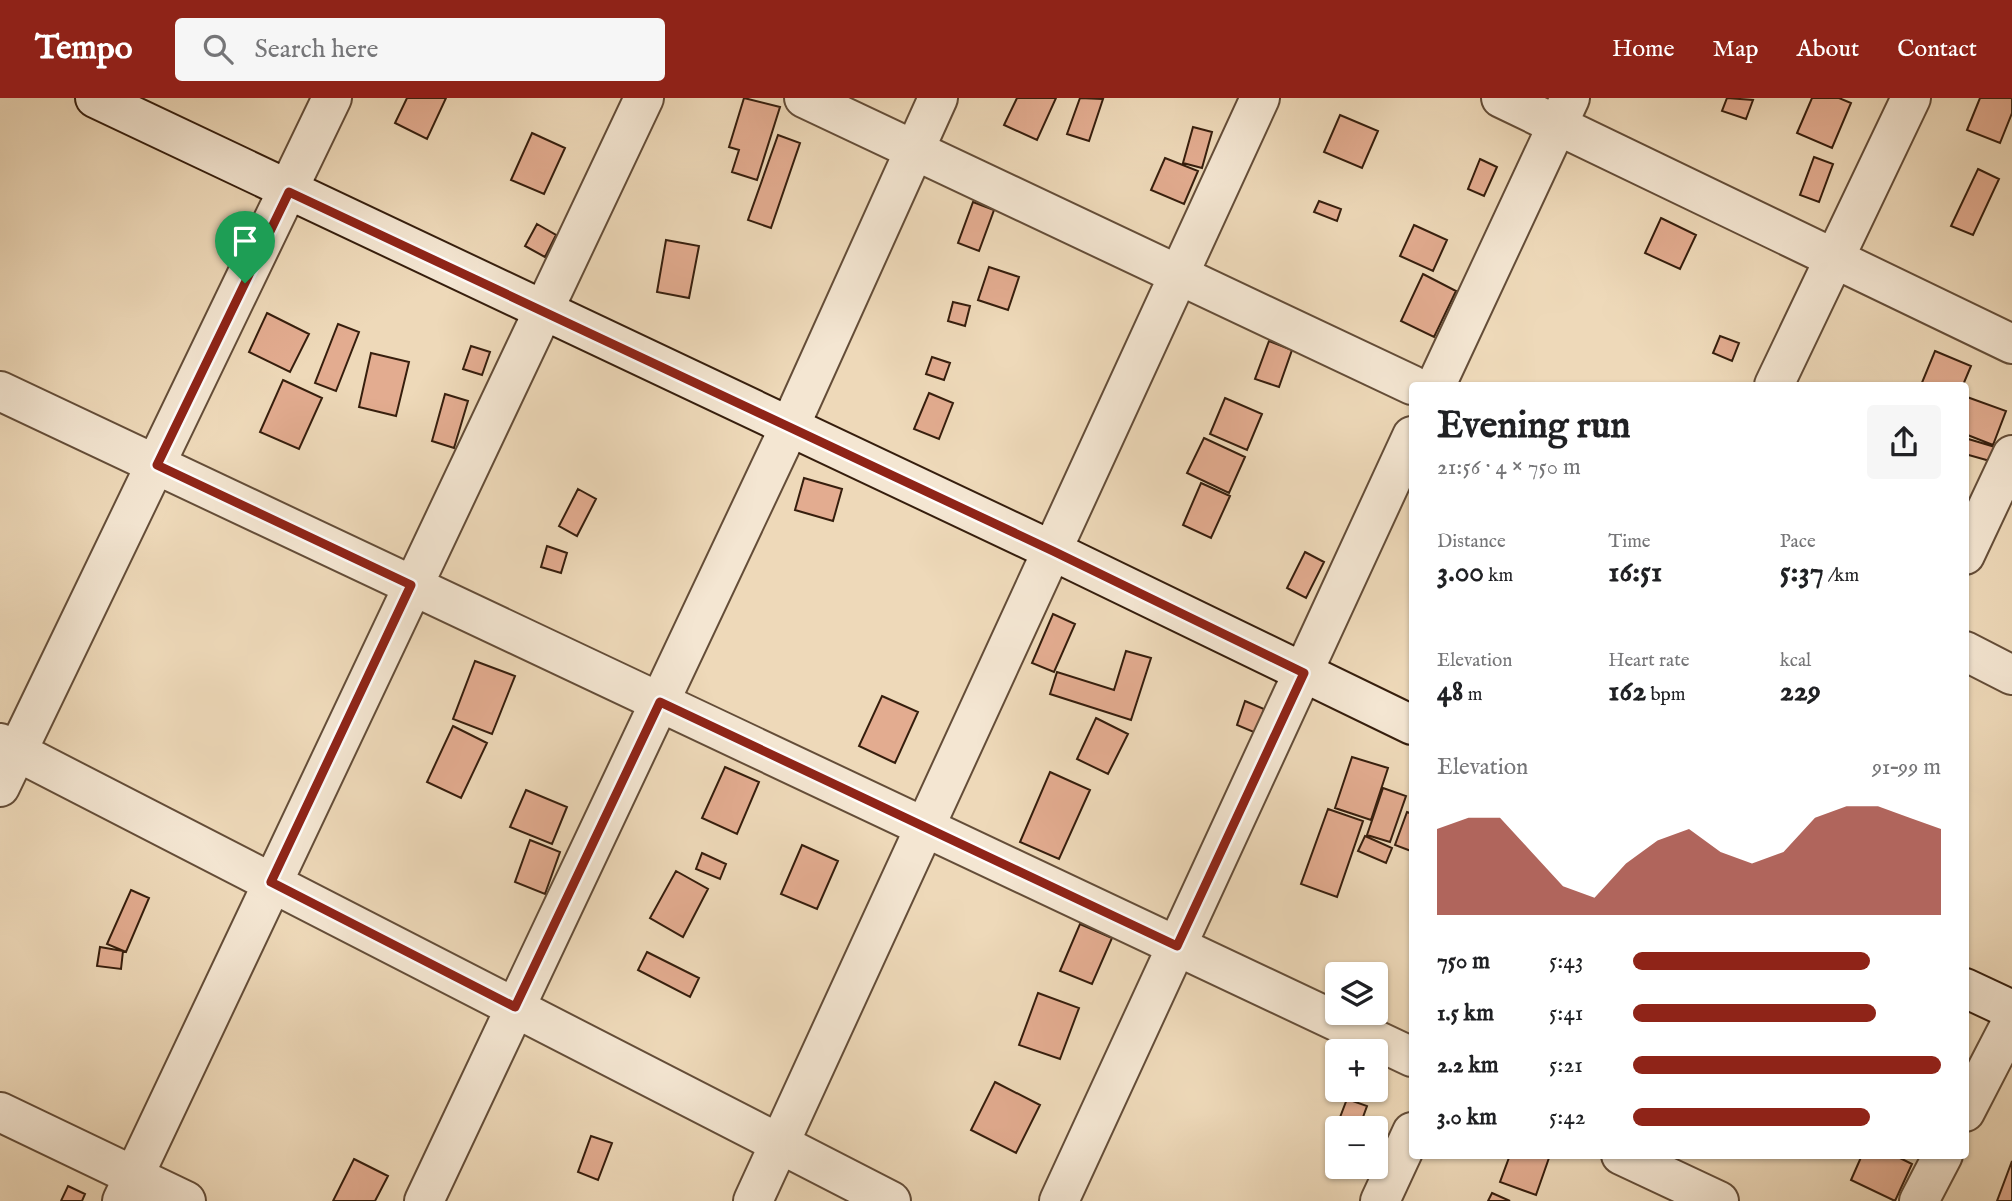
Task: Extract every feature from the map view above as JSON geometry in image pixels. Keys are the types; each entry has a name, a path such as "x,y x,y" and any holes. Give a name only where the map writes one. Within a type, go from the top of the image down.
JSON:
{"street":[{"path":"95,98 542,312 1053,551 1409,724"},
{"path":"0,787 9,747 157,465 332,98"},
{"path":"128,1188 411,585 644,98"},
{"path":"804,98 1409,384"},
{"path":"424,1201 789,428 938,98"},
{"path":"753,1201 1260,98"},
{"path":"1502,98 1564,111 1835,257 2012,344"},
{"path":"1775,382 1911,98"},
{"path":"1437,382 1564,111"},
{"path":"0,391 1409,1056"},
{"path":"1059,1201 1409,443"},
{"path":"1969,546 2012,455"},
{"path":"1969,653 2012,675"},
{"path":"9,747 891,1201"},
{"path":"1969,990 2012,1010"},
{"path":"1969,1104 2012,1021"},
{"path":"0,1112 128,1188 186,1201"},
{"path":"1380,1201 1409,1138"},
{"path":"1629,1159 1719,1201"},
{"path":"1919,1201 1941,1159"}],"building":[{"path":"407,98 446,98 427,139 395,123"},
{"path":"744,98 780,107 757,180 732,172 739,150 729,147"},
{"path":"1017,98 1056,98 1037,140 1004,125"},
{"path":"1080,98 1103,99 1089,141 1067,134"},
{"path":"1727,98 1753,100 1746,119 1722,111"},
{"path":"1812,98 1839,98 1851,103 1832,148 1797,133"},
{"path":"1980,98 2012,98 2012,113 2000,143 1967,130"},
{"path":"1340,115 1378,131 1362,168 1324,152"},
{"path":"1193,127 1212,132 1202,168 1183,163"},
{"path":"532,133 565,148 544,194 511,180"},
{"path":"778,135 800,143 771,228 748,220"},
{"path":"1814,157 1833,164 1819,202 1800,195"},
{"path":"1165,158 1198,171 1184,204 1151,190"},
{"path":"1480,159 1497,167 1484,196 1468,189"},
{"path":"1978,169 1999,179 1973,235 1951,226"},
{"path":"1319,201 1341,209 1337,221 1314,212"},
{"path":"973,202 994,210 979,251 958,243"},
{"path":"1661,218 1696,235 1680,269 1645,253"},
{"path":"537,224 556,235 545,257 525,246"},
{"path":"1414,225 1447,240 1433,271 1400,256"},
{"path":"666,240 699,246 689,298 657,292"},
{"path":"989,267 1019,277 1008,310 978,300"},
{"path":"1423,274 1456,291 1434,337 1401,321"},
{"path":"953,302 970,306 965,326 948,321"},
{"path":"267,313 309,334 290,372 249,352"},
{"path":"338,324 359,332 336,391 315,383"},
{"path":"1720,336 1739,343 1732,361 1713,353"},
{"path":"1269,341 1292,350 1279,387 1255,379"},
{"path":"471,346 490,352 482,375 463,369"},
{"path":"1935,351 1971,366 1964,382 1922,382"},
{"path":"371,353 409,362 396,416 359,407"},
{"path":"932,357 950,363 944,380 926,374"},
{"path":"283,380 322,398 299,449 260,432"},
{"path":"929,393 953,403 939,439 914,429"},
{"path":"445,394 468,401 454,448 432,441"},
{"path":"1225,398 1262,414 1247,450 1210,434"},
{"path":"1969,398 2006,411 1993,445 1969,436"},
{"path":"1204,438 1245,457 1229,493 1187,473"},
{"path":"1969,439 1995,447 1990,461 1969,455"},
{"path":"804,478 842,489 833,521 795,510"},
{"path":"1201,483 1230,496 1211,538 1183,525"},
{"path":"578,489 596,499 577,536 559,526"},
{"path":"547,546 567,553 561,573 541,567"},
{"path":"1305,552 1324,562 1306,598 1287,588"},
{"path":"1053,614 1075,624 1054,672 1032,663"},
{"path":"1126,651 1151,658 1131,720 1050,694 1057,672 1114,690"},
{"path":"475,661 515,676 492,734 453,719"},
{"path":"882,696 918,712 895,763 859,746"},
{"path":"1245,701 1264,709 1256,733 1237,725"},
{"path":"1096,718 1128,734 1108,774 1077,759"},
{"path":"453,726 487,743 461,798 427,782"},
{"path":"1352,757 1388,768 1371,820 1335,808"},
{"path":"725,767 759,782 737,834 702,818"},
{"path":"1050,772 1090,790 1059,859 1020,842"},
{"path":"1383,788 1406,796 1390,842 1367,835"},
{"path":"526,790 567,807 552,844 510,827"},
{"path":"1328,809 1363,821 1337,897 1301,884"},
{"path":"1407,812 1409,850 1395,845"},
{"path":"1365,836 1392,848 1386,863 1358,851"},
{"path":"530,840 560,852 545,894 515,882"},
{"path":"802,845 838,861 817,909 781,894"},
{"path":"702,853 726,864 720,879 696,869"},
{"path":"676,871 708,889 683,937 650,918"},
{"path":"131,890 149,898 126,952 107,944"},
{"path":"1080,924 1112,938 1092,984 1060,971"},
{"path":"100,947 123,951 121,969 97,966"},
{"path":"647,952 699,978 690,997 638,970"},
{"path":"1038,993 1079,1008 1060,1059 1019,1045"},
{"path":"995,1082 1040,1105 1016,1153 971,1130"},
{"path":"1346,1102 1367,1106 1363,1116 1341,1116"},
{"path":"591,1136 612,1143 598,1180 578,1172"},
{"path":"354,1159 388,1176 375,1201 333,1201"},
{"path":"1509,1159 1549,1159 1536,1195 1500,1182"},
{"path":"1860,1159 1902,1159 1912,1164 1895,1201 1851,1180"},
{"path":"2012,1161 2012,1201 1997,1201"},
{"path":"68,1186 85,1194 82,1201 61,1201"},
{"path":"1492,1193 1510,1201 1488,1201"}],"route":[{"path":"289,192 1053,551 1304,673 1177,946 660,702 515,1007 271,882 411,585 157,465 245,283 289,192"}]}
